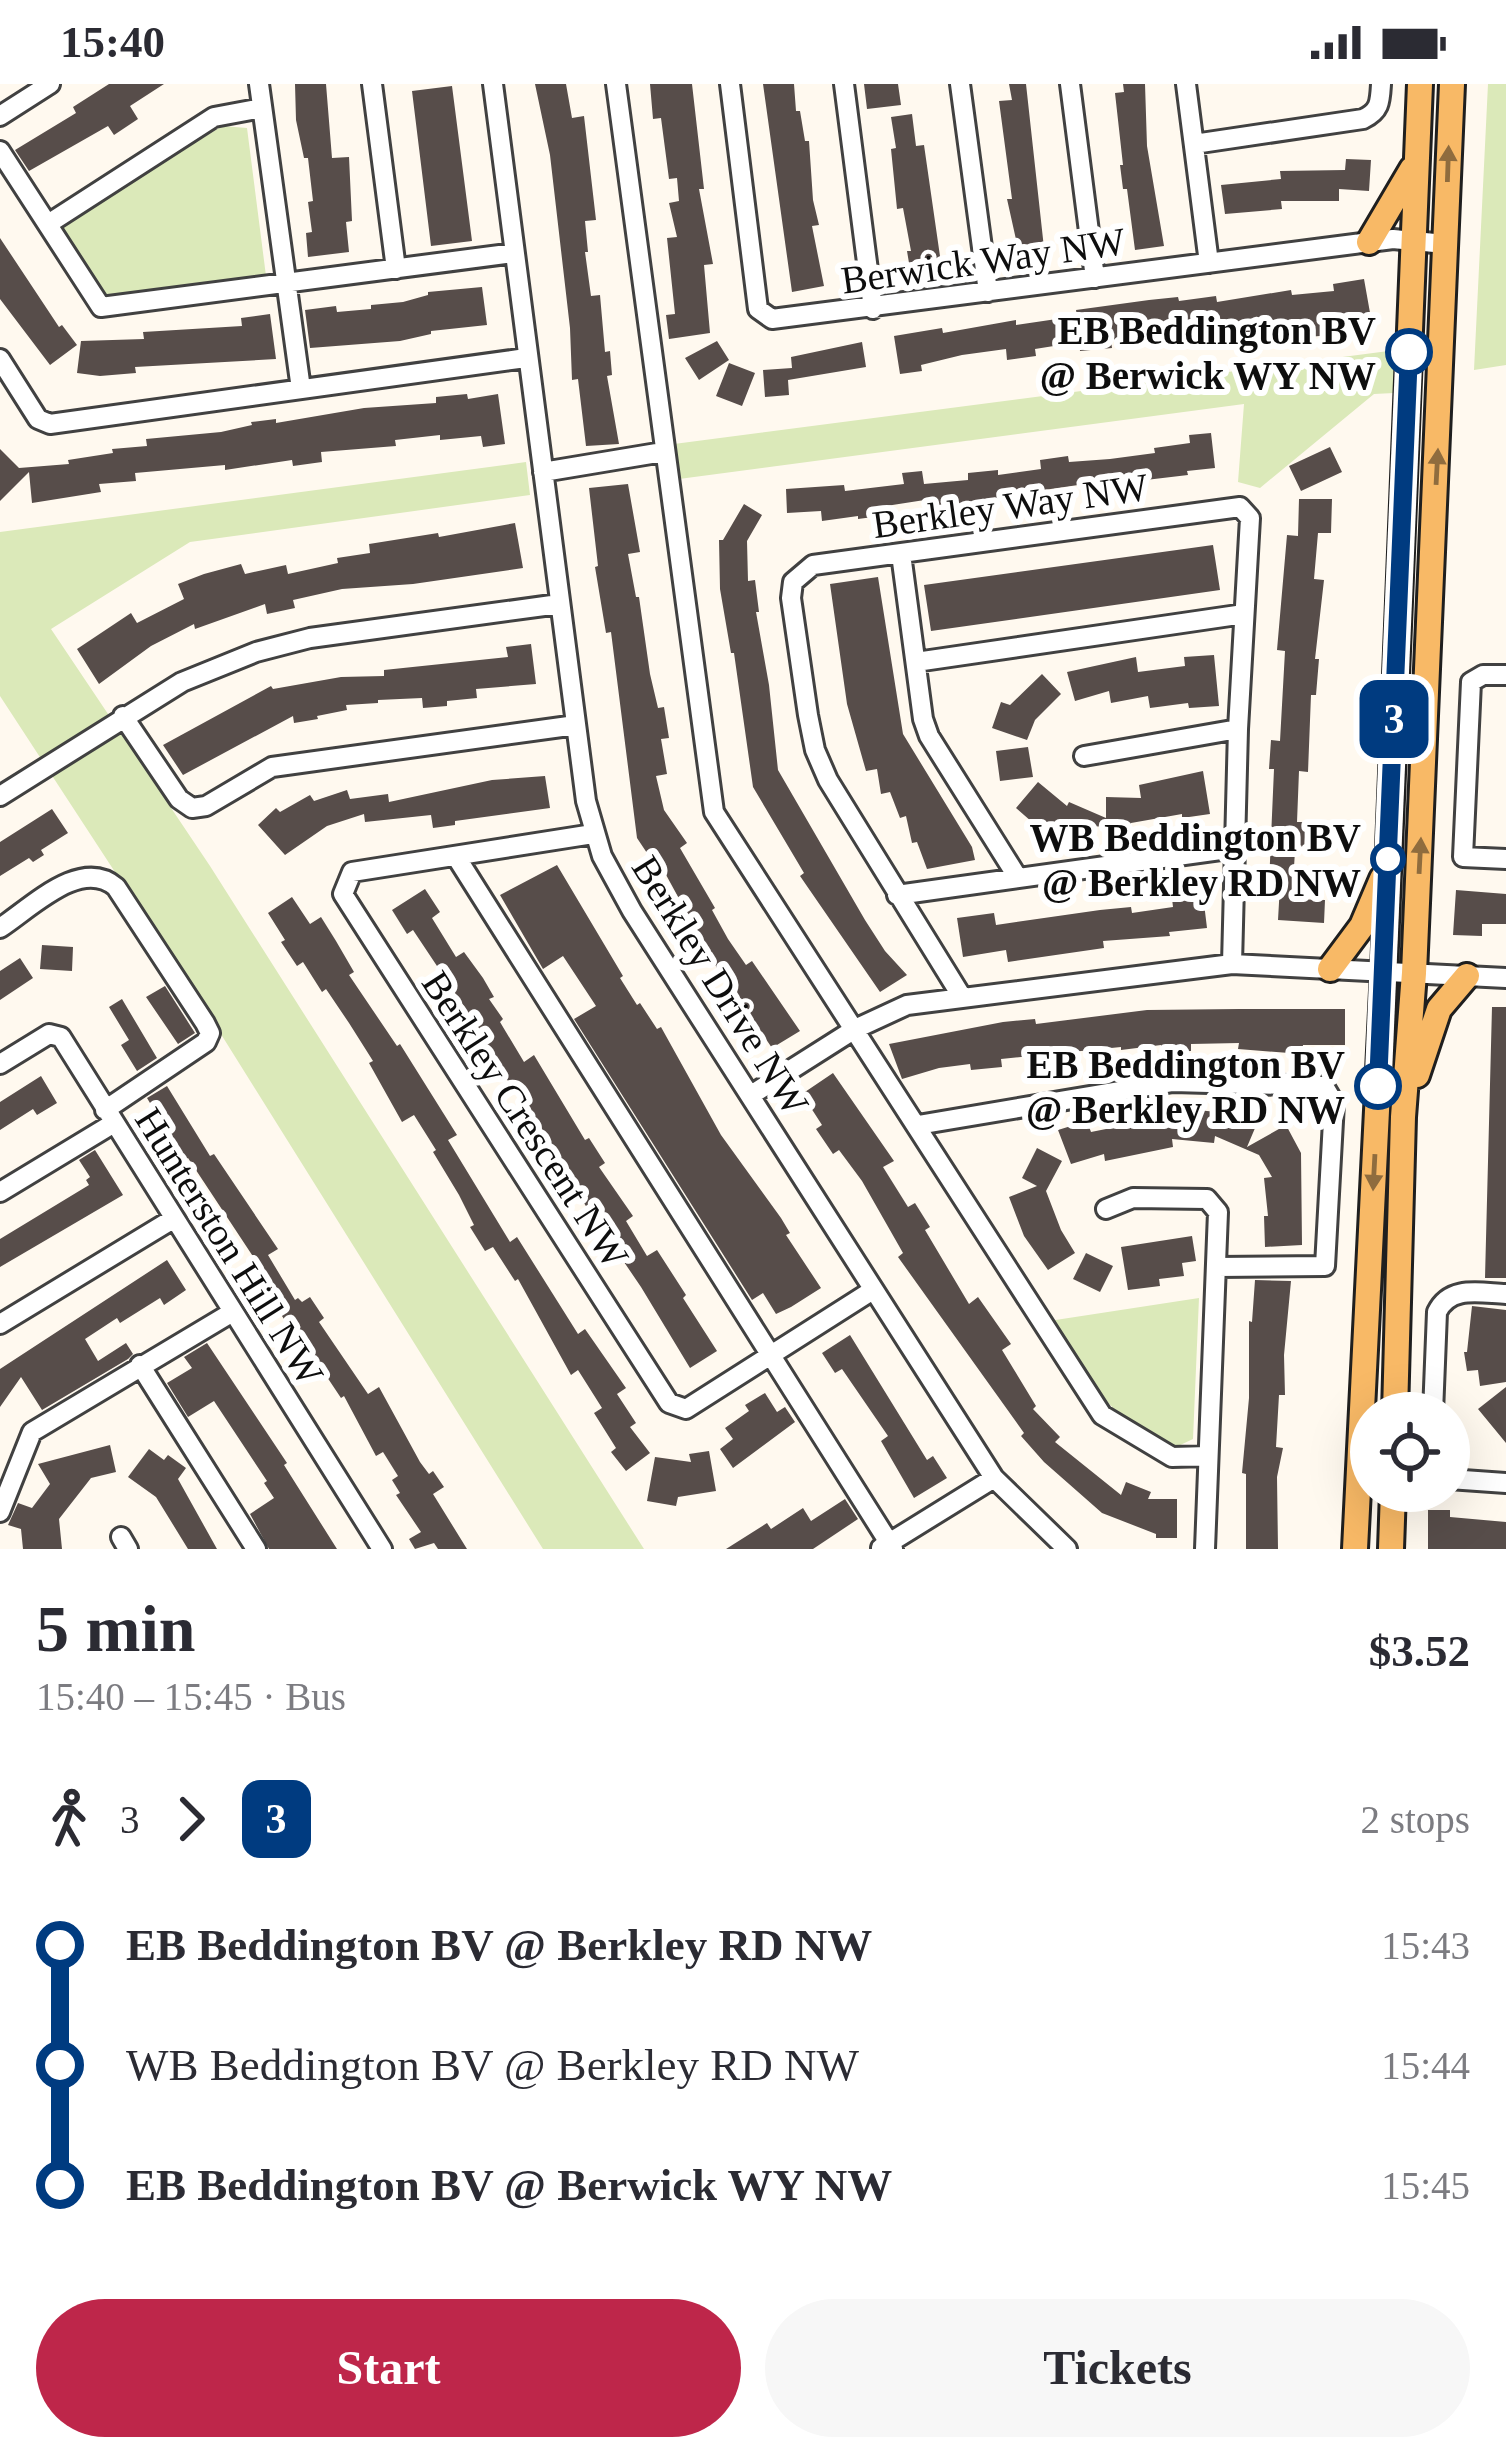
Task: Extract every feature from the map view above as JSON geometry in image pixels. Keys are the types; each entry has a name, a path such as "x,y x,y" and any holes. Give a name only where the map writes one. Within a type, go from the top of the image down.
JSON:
{"main road":[{"path":"1354,1549 1384,971 1420,84"},
{"path":"1396,1392 1403,1117 1414,973 1452,84"},
{"path":"1369,242 1417,162"},
{"path":"1330,969 1362,926 1388,866"},
{"path":"1403,1117 1439,1010 1467,976"},
{"path":"1391,1549 1392,1512"},
{"path":"1338,1549 1357,1515"}],"street":[{"path":"0,116 50,84"},
{"path":"259,84 301,389"},
{"path":"372,84 396,269"},
{"name":"Berkley Drive NW","path":"493,84 593,834 632,911 994,1478 1066,1549"},
{"path":"616,84 714,812 1102,1415 1172,1457 1208,1456"},
{"name":"Berwick Way NW","path":"730,84 758,309 772,320 1369,242 1445,244"},
{"path":"844,84 873,309"},
{"path":"960,84 988,292"},
{"path":"1070,84 1095,278"},
{"path":"1186,84 1209,263"},
{"path":"1194,144 1363,119 1376,113 1381,84"},
{"path":"47,224 214,117 262,109"},
{"path":"0,151 101,307 514,253"},
{"path":"0,359 38,419 50,424 526,358"},
{"path":"543,472 663,452"},
{"name":"Berkley Way NW","path":"962,998 842,808 815,750 791,598 793,582 813,565 1240,507 1250,518 1232,964"},
{"path":"901,554 929,736 1018,878"},
{"path":"0,796 123,716 202,674 292,643 560,604"},
{"path":"916,662 1244,614"},
{"path":"1506,675 1471,682 1463,857 1506,860"},
{"path":"123,716 179,799 192,808 206,806 272,767 576,725"},
{"path":"1084,756 1238,729"},
{"name":"Berkley Crescent NW","path":"593,834 352,872 343,894 669,1403 686,1409 872,1290"},
{"path":"897,895 1235,848"},
{"path":"458,858 887,1547 994,1478"},
{"path":"0,928 80,876 106,879 116,887 210,1033 206,1042 110,1116 0,1192"},
{"path":"751,1095 856,1029 907,1005 1232,964 1506,978"},
{"name":"Hunterston Hill NW","path":"0,1064 49,1034 61,1037 382,1549"},
{"path":"918,1124 1173,1082 1324,1086 1334,1103 1325,1266 1217,1267"},
{"path":"1106,1209 1132,1198 1207,1199 1219,1212 1205,1549"},
{"path":"0,1324 172,1219"},
{"path":"1434,1392 1441,1302 1458,1293 1506,1294"},
{"path":"0,1512 32,1432 231,1313"},
{"path":"140,1365 256,1549"},
{"path":"1470,1480 1506,1483"}],"green space":[{"path":"1488,84 1506,84 1506,365 1474,370"},
{"path":"222,126 247,128 266,276 106,297 62,226"},
{"path":"1396,350 1394,393 1374,394 1260,488 1238,482 1244,404 679,479 674,444"},
{"path":"526,462 530,495 190,542 51,629 210,866 644,1549 543,1549 224,1039 0,696 0,532"},
{"path":"1199,1298 1193,1439 1176,1447 1116,1411 1049,1321"}],"building":[{"path":"109,84 164,84 130,106 138,119 114,135 108,126 29,171 15,150 76,113 73,107"},
{"path":"295,84 326,84 332,158 349,157 349,252 308,257 306,233 312,232 308,202 313,201 308,158 304,158 296,120"},
{"path":"535,84 566,84 572,118 584,116 596,220 585,221 585,252 591,296 600,295 605,352 610,351 612,375 607,376 619,444 586,446 578,379 572,380 550,155"},
{"path":"650,84 692,84 704,189 699,189 713,264 704,265 710,333 669,339 666,315 675,314 667,238 677,237 669,203 679,201 677,178 669,179 661,118 653,119"},
{"path":"763,84 794,84 796,111 800,111 805,141 809,141 819,225 812,226 824,286 792,292"},
{"path":"864,84 898,84 901,105 867,109"},
{"path":"1009,84 1026,84 1045,257 1021,262 1007,199 1012,199 999,101 1012,100"},
{"path":"1123,84 1145,84 1147,146 1164,246 1135,250 1120,165 1115,93 1124,92"},
{"path":"452,86 472,241 431,246 412,91"},
{"path":"912,114 916,146 924,145 942,270 911,275 903,208 897,209 891,117"},
{"path":"1346,159 1371,160 1369,191 1339,189 1339,201 1281,201 1282,209 1225,214 1221,185 1281,179 1280,171 1345,170"},
{"path":"0,238 59,327 77,345 50,365 0,299"},
{"path":"1364,279 1372,324 1331,331 1331,335 1308,337 1307,325 1257,332 1258,339 1231,343 1230,331 1154,345 1153,334 1111,340 1112,348 1080,351 1079,342 1035,349 1036,356 1007,360 1006,349 962,355 900,374 894,336 1016,320 1016,325 1077,316 1076,310 1178,297 1179,301 1216,296 1217,302 1291,290 1292,295 1334,291 1333,284"},
{"path":"482,287 487,325 431,331 400,341 310,348 305,310 371,309 371,305 403,302 428,292"},
{"path":"270,314 276,359 135,367 136,373 100,376 77,373 81,341 144,339 143,332 242,326 241,318"},
{"path":"717,341 729,360 699,380 685,358"},
{"path":"862,342 866,367 788,380 789,395 765,397 763,370 792,368 791,357"},
{"path":"729,363 755,373 742,406 716,396"},
{"path":"467,394 468,399 498,394 505,444 483,447 481,436 395,440 396,446 321,452 322,462 293,466 292,460 225,470 225,465 135,473 136,481 99,484 101,492 32,503 29,472 0,501 0,449 19,468 69,464 68,460 113,453 112,449 147,446 146,439 221,432 251,422 436,403 436,397"},
{"path":"1211,433 1215,468 1187,471 1188,475 1112,484 1113,489 1086,491 1085,484 932,506 931,499 886,506 888,515 858,519 822,521 821,511 787,513 786,489 844,485 845,491 904,484 902,473 922,471 924,484 968,480 968,473 998,470 998,475 1041,469 1040,460 1068,456 1069,462 1155,453 1154,448 1190,443 1189,435"},
{"path":"1330,447 1342,472 1301,491 1289,466"},
{"path":"628,484 640,552 628,554 650,674 658,708 664,707 669,738 661,739 667,774 656,776 664,810 687,843 680,848 728,939 746,965 752,961 800,1031 772,1048 738,998 735,1001 659,862 655,865 637,838 611,632 606,633 595,567 589,488"},
{"path":"1299,499 1332,499 1331,533 1318,533 1314,579 1324,580 1315,659 1319,659 1316,695 1311,695 1308,772 1299,771 1297,822 1306,822 1304,852 1295,851 1292,899 1325,900 1324,923 1278,920 1280,885 1269,884 1274,769 1269,769 1271,740 1280,741 1285,651 1277,650 1287,535 1298,536"},
{"path":"744,504 762,515 747,541 748,581 755,580 778,770 865,920 907,975 880,992 800,876 804,873 753,787 720,589 719,540"},
{"path":"515,523 523,568 342,589 293,600 295,608 267,614 265,604 195,629 194,624 151,646 99,684 77,649 131,613 137,623 184,599 178,584 204,574 241,564 245,574 286,565 288,574 370,553 369,544"},
{"path":"1213,545 1220,590 931,631 924,585"},
{"path":"878,577 903,734 972,847 975,860 927,869 917,842 912,843 906,816 900,818 890,792 881,794 877,769 866,771 847,704 830,584"},
{"path":"531,644 536,684 476,689 477,698 447,701 447,706 423,708 422,698 378,700 346,705 347,710 318,719 294,723 293,716 183,775 163,745 271,686 384,676 384,670 508,657 506,647"},
{"path":"1214,655 1219,706 1189,708 1188,703 1150,708 1148,696 1111,703 1109,691 1075,701 1067,672 1136,657 1138,672 1185,666 1184,657"},
{"path":"1042,674 1061,694 1035,720 1027,740 992,728 1001,702 1010,705"},
{"path":"1028,747 1033,777 1000,781 996,751"},
{"path":"1203,771 1210,814 1131,823 1131,828 1089,826 1082,844 1040,829 1016,808 1038,782 1067,806 1069,802 1106,818 1106,797 1141,798 1139,785"},
{"path":"545,776 550,808 433,828 431,815 365,822 364,814 327,826 285,855 258,825 276,808 280,812 310,795 314,801 347,790 350,799 388,794 389,802 492,780"},
{"path":"52,809 68,833 41,850 44,855 33,862 29,858 0,876 0,842"},
{"path":"557,865 620,978 657,1029 661,1027 721,1135 781,1218 790,1233 786,1235 821,1288 791,1307 776,1314 763,1293 752,1300 574,1019 596,1006 563,956 543,969 500,895"},
{"path":"1202,887 1207,928 1103,941 1104,948 1008,962 1006,950 963,957 957,918 994,913 996,925 1131,907 1132,913 1173,907 1171,890"},
{"path":"425,889 440,912 432,918 456,957 464,952 494,997 489,999 524,1062 534,1055 585,1140 589,1138 605,1163 599,1167 633,1216 626,1221 647,1256 657,1250 717,1351 690,1368 641,1287 624,1262 620,1264 605,1239 609,1236 589,1211 484,1043 487,1041 413,930 407,934 392,910"},
{"path":"1456,890 1506,894 1506,924 1482,924 1482,936 1453,935"},
{"path":"292,897 310,924 321,917 354,972 349,975 397,1046 400,1044 457,1135 448,1140 510,1242 517,1237 578,1334 585,1329 626,1388 617,1394 636,1423 630,1427 650,1453 626,1471 611,1452 616,1448 594,1413 602,1408 578,1370 571,1375 518,1279 493,1247 485,1251 414,1115 402,1122 349,1023 326,989 322,992 303,962 297,966 281,942 285,940 268,913"},
{"path":"42,945 73,947 72,971 40,969"},
{"path":"20,958 33,978 0,1000 0,971"},
{"path":"165,986 195,1033 178,1044 146,997"},
{"path":"122,999 157,1058 137,1071 121,1045 129,1040 109,1007"},
{"path":"1492,1007 1506,1007 1506,1278 1485,1278"},
{"path":"1345,1009 1345,1045 1303,1045 1302,1054 1238,1049 1239,1043 1191,1044 1191,1051 1161,1052 1161,1045 1121,1047 1001,1059 1002,1067 939,1068 902,1079 889,1044 1003,1022 1035,1019 1036,1024 1147,1010"},
{"path":"833,1073 894,1161 883,1167 908,1207 915,1203 930,1227 925,1230 969,1304 978,1297 1011,1344 1002,1350 1036,1406 1033,1409 1060,1437 1055,1442 1121,1495 1126,1482 1151,1492 1148,1499 1177,1499 1177,1538 1156,1538 1156,1534 1102,1513 1021,1436 1024,1433 898,1257 903,1253 862,1181 839,1150 833,1154 816,1129 822,1125 802,1094"},
{"path":"41,1076 57,1103 37,1115 33,1109 0,1130 0,1102"},
{"path":"167,1086 210,1156 214,1154 278,1249 268,1255 295,1300 310,1297 324,1318 319,1322 368,1394 379,1387 420,1462 444,1487 433,1494 467,1549 438,1549 434,1543 415,1549 409,1539 421,1532 396,1495 400,1493 392,1480 398,1476 383,1452 376,1456 344,1396 269,1302 253,1275 262,1270 188,1158 184,1160 147,1098"},
{"path":"1231,1102 1261,1114 1247,1147 1286,1125 1301,1153 1302,1245 1265,1247 1264,1178 1272,1177 1259,1155 1215,1136 1214,1143 1172,1139 1173,1147 1105,1161 1104,1154 1071,1164 1058,1130 1087,1121 1091,1132 1176,1115 1177,1108 1227,1113"},
{"path":"1037,1148 1062,1161 1046,1191 1075,1253 1048,1270 1024,1236 1009,1197 1037,1186 1022,1178"},
{"path":"95,1150 123,1195 0,1267 0,1239 89,1185 90,1177 79,1160"},
{"path":"1192,1236 1196,1261 1182,1263 1184,1276 1159,1279 1160,1286 1128,1290 1121,1247"},
{"path":"1086,1253 1113,1266 1100,1292 1073,1279"},
{"path":"167,1260 186,1290 164,1305 160,1298 120,1323 117,1318 85,1339 98,1361 126,1343 133,1354 128,1359 42,1410 21,1377 0,1407 0,1369"},
{"path":"1255,1280 1291,1281 1285,1395 1279,1395 1276,1447 1283,1448 1277,1477 1278,1549 1246,1549 1246,1474 1242,1473"},
{"path":"1472,1306 1506,1310 1506,1382 1480,1386 1478,1370 1467,1371 1464,1352"},
{"path":"850,1335 927,1460 933,1456 947,1478 914,1498 881,1441 888,1436 842,1369 835,1373 822,1353"},
{"path":"207,1343 287,1463 337,1549 269,1549 250,1514 274,1498 267,1481 214,1401 188,1417 167,1383 192,1368 184,1357"},
{"path":"1506,1387 1506,1443 1478,1409"},
{"path":"765,1393 777,1412 785,1407 795,1422 733,1468 720,1449 733,1439 725,1428 749,1411 745,1405"},
{"path":"110,1445 116,1472 91,1478 59,1519 62,1549 23,1549 21,1529 8,1525 18,1503 32,1508 50,1484 38,1464"},
{"path":"149,1449 186,1468 178,1479 217,1549 188,1549 156,1497 128,1477"},
{"path":"709,1451 716,1491 678,1497 676,1506 647,1501 655,1457 691,1462 689,1454"},
{"path":"845,1499 858,1519 813,1549 726,1549 767,1523 771,1529 803,1508 811,1521"},
{"path":"1428,1512 1506,1522 1506,1549 1428,1549"}],"bus line":[{"name":"3","path":"1378,1086 1409,352"}],"place":[{"name":"EB Beddington BV @ Berwick WY NW","path":"1409,352"},
{"name":"WB Beddington BV @ Berkley RD NW","path":"1388,859"},
{"name":"EB Beddington BV @ Berkley RD NW","path":"1378,1086"}]}
